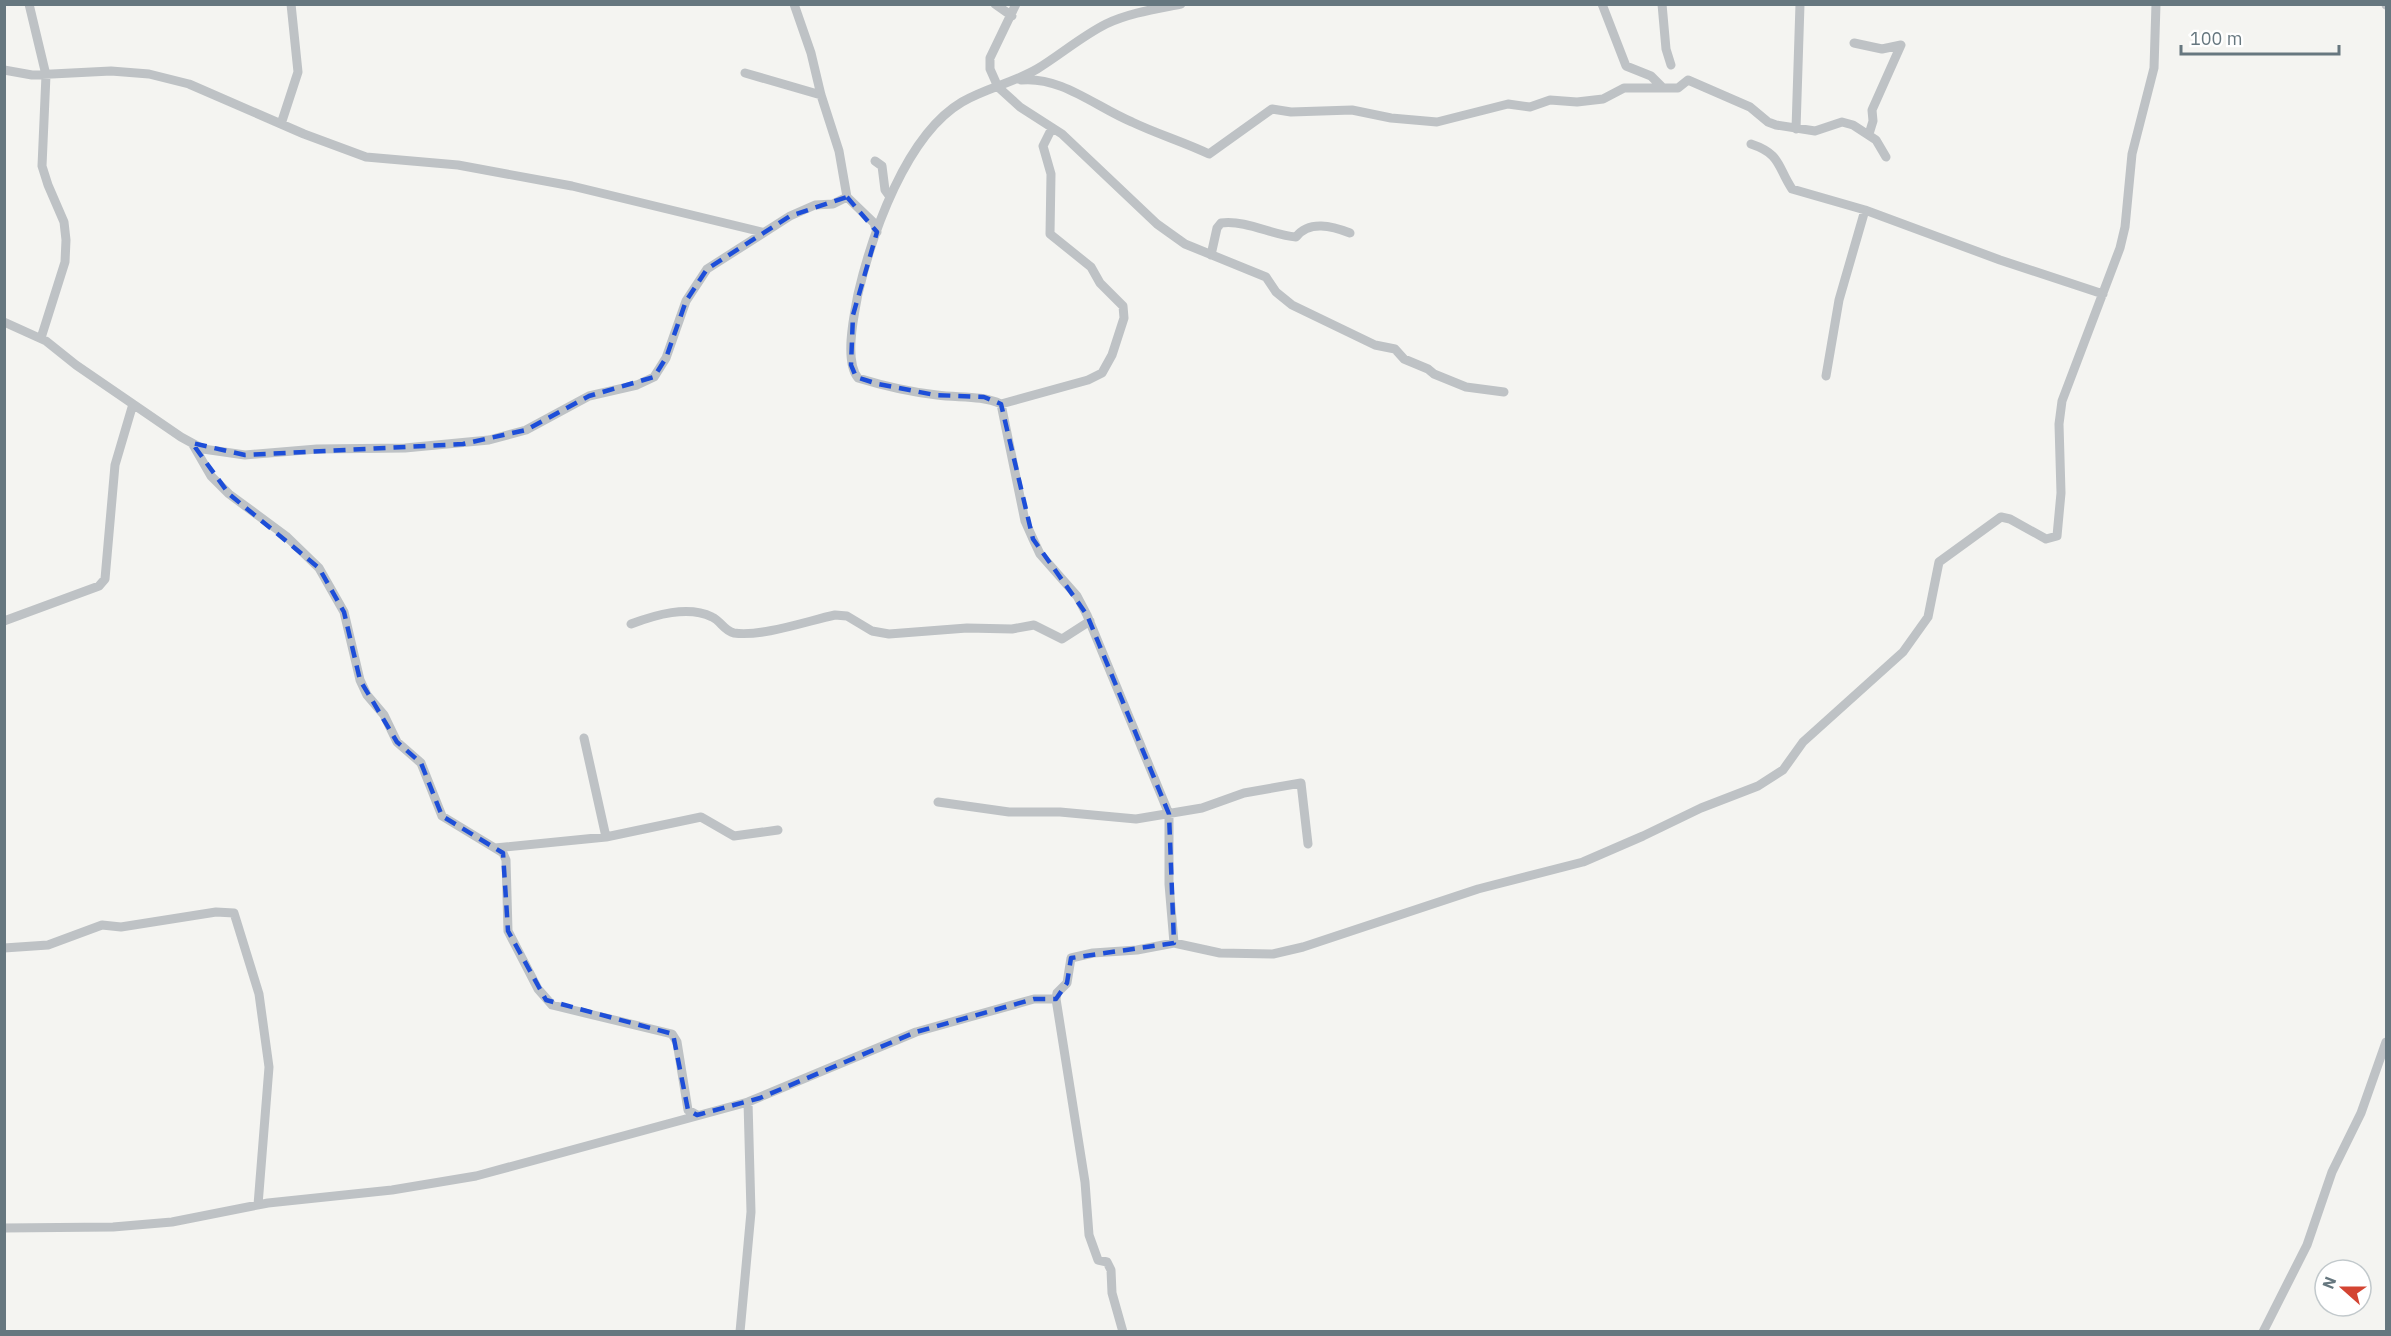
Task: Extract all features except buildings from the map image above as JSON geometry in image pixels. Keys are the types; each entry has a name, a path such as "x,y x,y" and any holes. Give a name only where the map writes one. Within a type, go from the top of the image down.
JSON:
{"street":[{"path":"29,4 46,75 42,166 64,222 66,250 61,277 41,338"},
{"path":"281,124 298,72 291,4"},
{"path":"794,4 811,53 820,95 839,151 847,197 874,223 877,232"},
{"path":"995,4 1012,16"},
{"path":"1016,4 990,58 990,69 998,87 1020,107 1052,128 1114,181 1157,224 1185,244 1266,277 1276,292 1292,305 1375,345 1395,350 1404,360 1466,387 1504,392"},
{"path":"1136,14 1141,4"},
{"path":"1052,128 1043,146 1051,174 1050,234 1091,267 1100,283 1123,306 1124,318 1112,355 1102,373 1088,380 1001,404 984,397 935,395 858,378 851,365 853,315 862,273 877,232 879,219 909,163 942,118 962,102 1015,80 1106,24 1136,14 1180,4"},
{"path":"1602,4 1626,66 1651,76 1662,87"},
{"path":"1662,4 1666,49 1671,65"},
{"path":"1796,129 1800,4"},
{"path":"1123,1332 1112,1293 1112,1270 1107,1262 1098,1260 1089,1235 1085,1182 1056,999 1057,993 1067,983 1071,958 1093,952 1137,950 1174,943 1220,953 1273,954 1303,947 1478,889 1582,862 1643,836 1701,808 1771,779 1783,770 1803,742 1894,661 1918,633 1928,617 1937,567 1947,555 2001,517 2010,519 2046,539 2057,536 2061,493 2060,413 2125,227 2132,154 2154,68 2156,4"},
{"path":"1854,43 1882,49 1901,45 1872,110 1873,121 1869,134"},
{"path":"4,70 46,75 111,71 148,74 189,84 281,124 366,156 458,165 572,186 762,232"},
{"path":"746,73 820,95"},
{"path":"1015,80 1037,78 1065,88 1132,122 1209,154 1272,109 1291,112 1352,110 1391,118 1437,122 1508,104 1530,108 1550,100 1578,102 1603,99 1624,88 1678,88 1688,80 1750,107 1767,122 1815,131 1842,122 1853,124 1869,134 1886,157"},
{"path":"1751,144 1766,149 1776,158 1792,189 1865,210 2000,260 2103,294"},
{"path":"875,161 882,166 885,190 890,197"},
{"path":"4,322 41,338 76,366 192,443 222,453 256,455 317,449 463,444 489,440 526,429 589,396 637,385 654,377 666,358 686,301 703,273 762,232 802,210 820,203 833,204 847,197"},
{"path":"1826,376 1839,300 1865,210"},
{"path":"1211,255 1217,228 1221,223 1258,227 1296,237 1304,228 1314,226 1328,226 1350,233"},
{"path":"4,621 50,602 99,586 105,579 115,465 133,404"},
{"path":"1001,404 1025,521 1040,554 1077,596 1090,621 1169,814 1169,884 1174,943"},
{"path":"192,443 211,476 229,494 286,536 326,577 344,612 354,665 367,695 384,715 397,742 422,763 442,816 490,849 503,854 506,860 508,931 546,1000 552,1005 672,1034 676,1042 688,1110 698,1115"},
{"path":"631,624 690,610 715,618 727,631 736,633 755,632 835,615 847,616 872,631 889,634 967,628 1012,629 1034,625 1062,639 1090,621"},
{"path":"584,738 606,837"},
{"path":"938,801 1009,812 1060,812 1136,819 1202,808 1244,793 1301,783 1308,844"},
{"path":"490,849 531,847 606,837 701,817 734,836 778,830"},
{"path":"4,948 48,945 102,926 121,927 216,912 235,914 259,994 269,1067 258,1205"},
{"path":"4,1228 130,1226 190,1220 258,1205 392,1190 476,1176 748,1102 916,1032 1034,999 1056,999"},
{"path":"2263,1332 2307,1245 2332,1172 2361,1113 2386,1042"},
{"path":"740,1332 751,1212 748,1102"}],"highlighted area":[{"path":"847,197 877,232 853,315 851,365 856,377 878,384 935,395 984,397 1001,404 1033,539 1087,615 1169,814 1174,943 1071,958 1067,983 1056,999 1034,999 916,1032 760,1098 697,1115 688,1110 673,1034 546,1000 508,931 503,853 442,816 421,763 397,742 360,680 344,612 319,568 229,494 192,443 245,455 463,444 526,430 589,396 654,377 666,358 686,301 707,269 790,216"}]}
